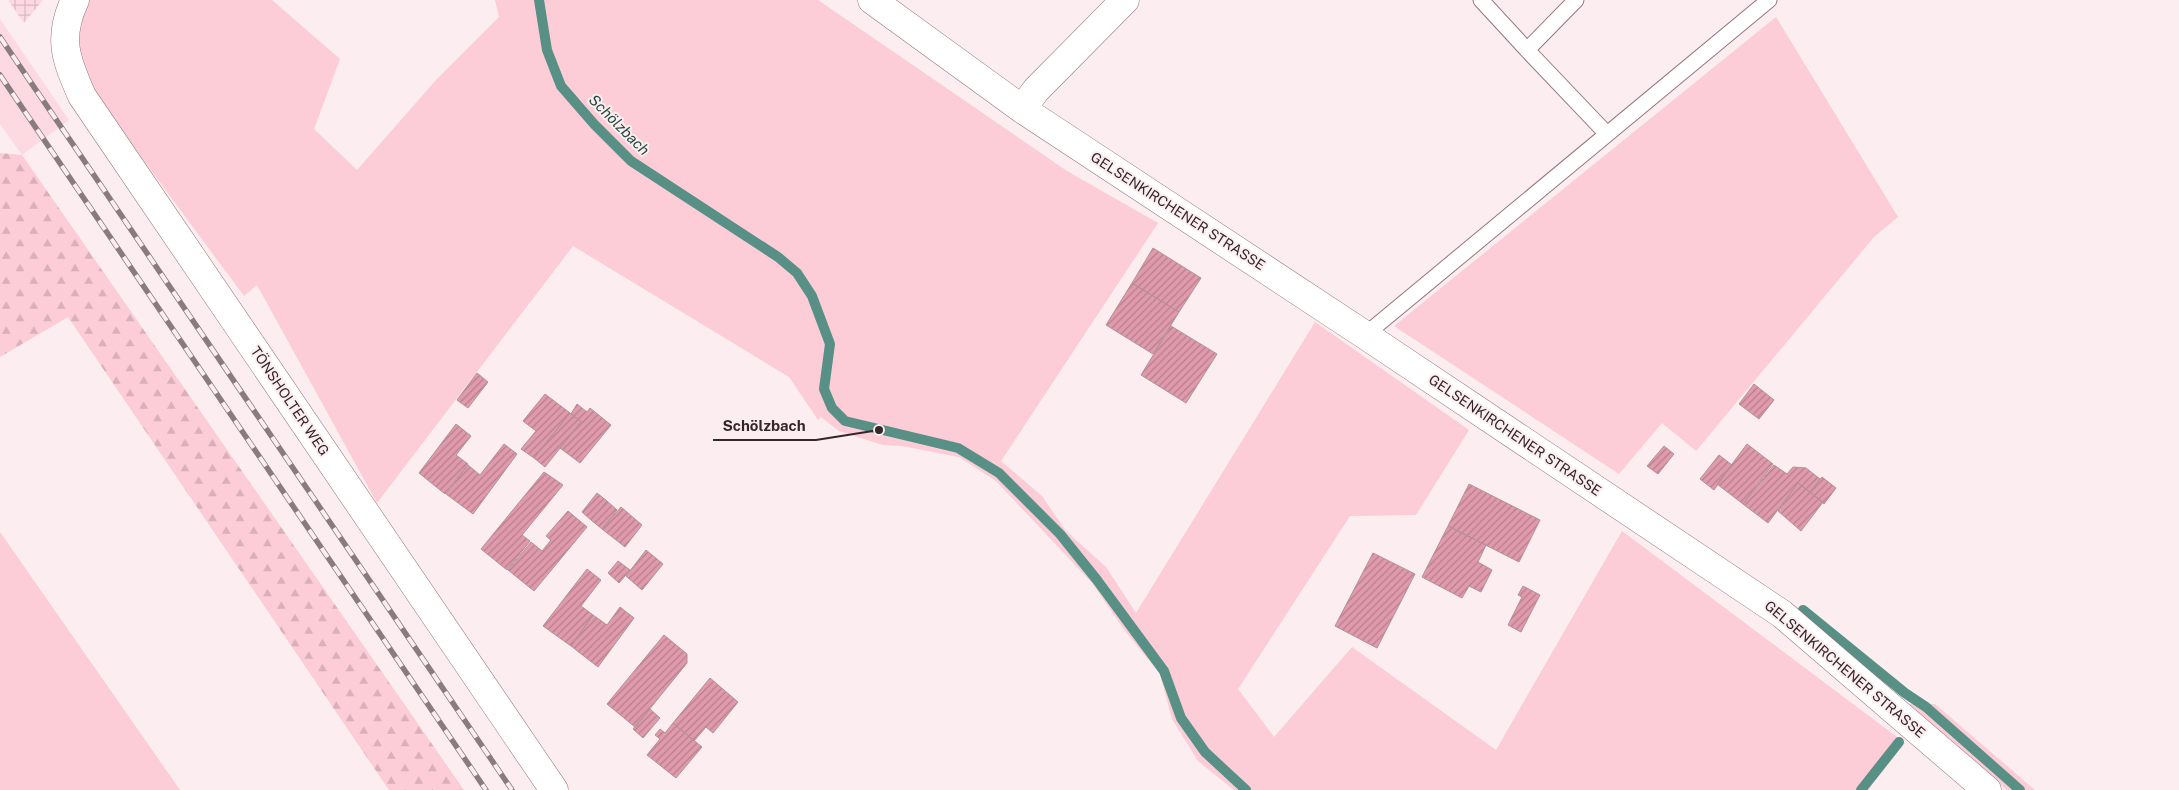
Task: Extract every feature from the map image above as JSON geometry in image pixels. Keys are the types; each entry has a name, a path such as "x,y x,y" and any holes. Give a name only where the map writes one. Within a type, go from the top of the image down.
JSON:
{"street":[{"name":"TÖNSHOLTER WEG","path":"75,0 66,20 65,52 82,96 554,790"},
{"name":"GELSENKIRCHENER STRASSE","path":"872,0 1022,109 1365,334 1782,614 1988,790"},
{"path":"1022,109 1036,90 1125,0"}],"lane":[{"path":"1482,0 1607,134"},
{"path":"1527,50 1576,0"},
{"path":"1365,334 1769,0"}],"shaded area":[{"path":"8,0 43,0 24,23"},
{"path":"0,19 69,120 22,155 0,124"}],"green space":[{"path":"85,0 272,0 340,59 314,129 357,170 436,80 499,17 495,0 818,0 1067,171 1158,223 1001,461 1042,496 1066,531 1106,567 1136,613 1315,322 1469,430 1416,515 1350,516 1238,689 1274,737 1352,647 1496,750 1622,531 1905,743 1868,790 1234,790 1198,761 1172,719 1160,674 1125,631 1092,583 996,481 959,457 902,446 883,445 839,431 821,417 818,420 789,377 573,246 377,503 257,285 244,296 90,88 76,54 78,14"},
{"path":"1776,17 1898,217 1874,237 1696,451 1662,423 1619,474 1394,326"},
{"path":"0,153 22,155 464,790 389,790 68,317 0,357"},
{"path":"0,532 180,790 0,790"},
{"path":"1904,704 1935,704 2035,790 2007,790"}],"building":[{"path":"1153,248 1201,278 1179,312 1132,283"},
{"path":"1132,283 1179,312 1153,354 1106,325"},
{"path":"1171,326 1217,354 1186,403 1141,375"},
{"path":"477,373 488,382 468,408 457,400"},
{"path":"1754,384 1774,400 1759,419 1739,404"},
{"path":"545,394 570,413 534,458 521,449 536,431 523,421"},
{"path":"577,404 587,412 590,408 611,425 580,463 560,448 581,422 571,414"},
{"path":"570,413 581,422 545,467 534,458"},
{"path":"456,424 471,436 456,455 468,464 445,494 419,473"},
{"path":"504,444 517,454 473,514 446,494 468,465 480,475"},
{"path":"1747,444 1773,464 1743,504 1717,484"},
{"path":"1664,446 1674,454 1658,474 1647,466"},
{"path":"1719,455 1732,465 1714,490 1700,479"},
{"path":"1774,465 1787,474 1793,467 1806,468 1820,479 1810,492 1798,483 1768,523 1743,504"},
{"path":"544,472 563,485 522,535 530,541 507,570 481,549"},
{"path":"1822,477 1836,488 1824,504 1810,492"},
{"path":"1798,483 1823,502 1801,531 1778,511"},
{"path":"1469,484 1540,520 1519,562 1448,526"},
{"path":"597,493 607,501 591,520 582,512"},
{"path":"607,501 617,510 602,529 591,520"},
{"path":"621,507 642,525 625,547 602,529"},
{"path":"568,511 587,527 534,591 508,570 531,542 542,551 551,540 546,536"},
{"path":"1448,526 1486,545 1478,562 1492,570 1481,592 1469,586 1462,598 1422,577"},
{"path":"646,550 663,564 642,590 626,576"},
{"path":"1373,553 1415,574 1377,648 1335,626"},
{"path":"618,561 630,570 619,583 608,573"},
{"path":"587,569 601,580 581,606 593,615 571,646 543,626"},
{"path":"1523,586 1540,595 1521,632 1508,625 1522,597 1518,595"},
{"path":"620,607 634,618 598,667 571,646 593,615 607,625"},
{"path":"664,635 687,654 687,663 635,727 607,704"},
{"path":"710,678 738,702 713,733 706,727 694,741 673,723"},
{"path":"650,709 660,718 643,738 633,729"},
{"path":"673,723 702,747 676,778 647,755 660,739 655,735 660,729 665,733"}],"waterway":[{"name":"Schölzbach","path":"539,0 547,50 561,86 594,124 631,161 778,257 797,273 812,296 830,344 824,389 832,408 845,421 958,448 999,473 1060,534 1097,580 1164,671 1181,718 1205,752 1246,790"},
{"path":"1803,610 1905,693 1926,707 2020,790"},
{"path":"1861,790 1899,742"}],"railway":[{"path":"0,37 512,790"},
{"path":"0,75 486,790"}],"place":[{"name":"Schölzbach","path":"879,430"}]}
